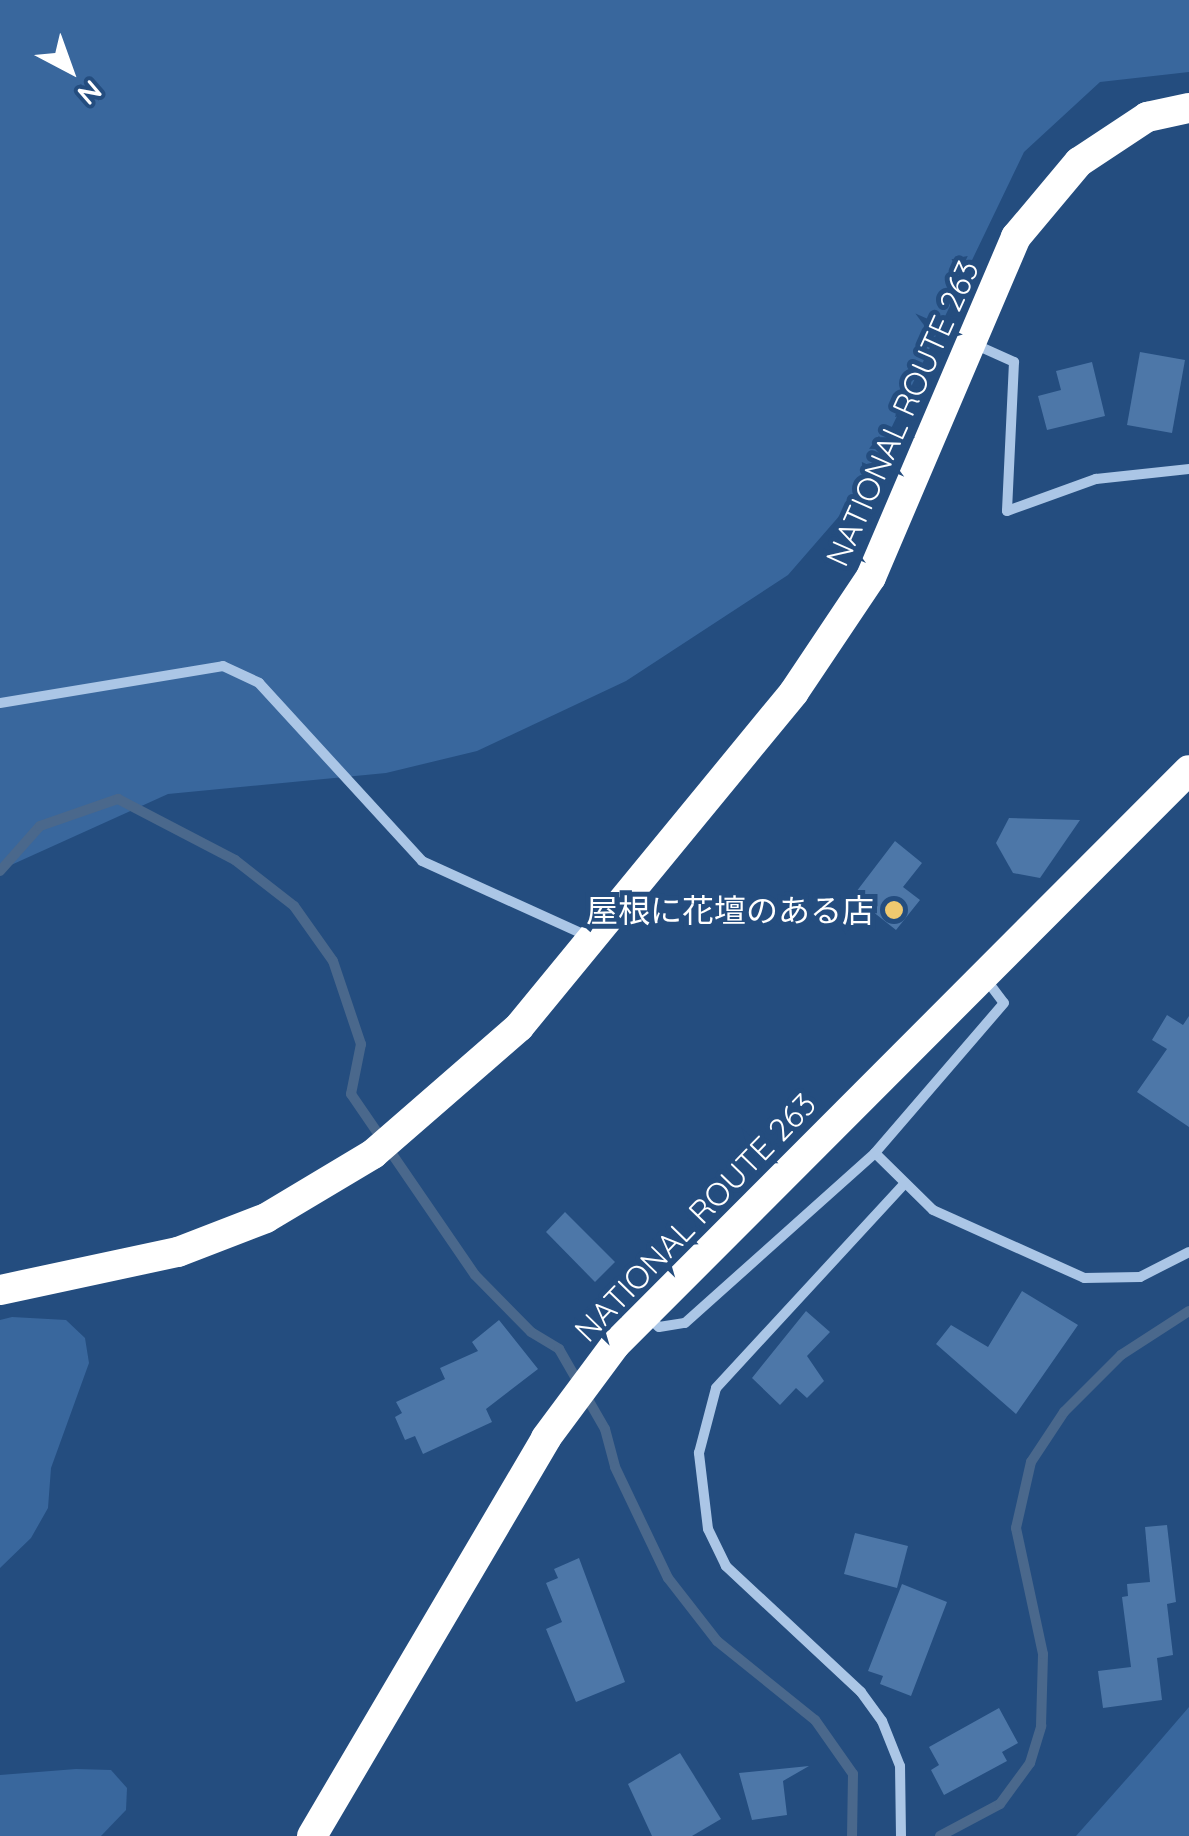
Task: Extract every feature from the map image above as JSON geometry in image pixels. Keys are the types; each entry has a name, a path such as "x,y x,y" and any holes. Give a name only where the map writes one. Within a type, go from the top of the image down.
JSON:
{"highway":[{"name":"NATIONAL ROUTE 263","path":"0,1290 178,1252 266,1218 373,1154 519,1027 794,692 872,577 1016,237 1078,162 1148,117 1189,108"},
{"name":"NATIONAL ROUTE 263","path":"312,1836 546,1438 616,1346 981,974 1189,770"}],"street":[{"path":"973,343 1014,362 1006,511 1096,478 1189,469"},
{"path":"0,704 223,666 259,682 422,861 590,938"},
{"path":"644,1314 660,1327 685,1323 874,1154 1004,1003 981,974"},
{"path":"874,1154 933,1210 1084,1278 1140,1277 1189,1252"},
{"path":"901,1836 900,1766 861,1692 726,1566 708,1530 699,1453 716,1388 904,1184"}],"shaded area":[{"path":"0,0 1189,0 1189,72 1100,82 1024,152 861,491 788,575 626,681 477,751 386,773 168,794 0,870"},
{"path":"0,1320 66,1320 85,1338 89,1363 51,1468 48,1508 31,1538 0,1568"},
{"path":"1189,1707 1189,1836 1076,1836 1139,1765"},
{"path":"111,1770 127,1788 126,1810 101,1836 0,1836 0,1775"}],"building":[{"path":"1140,352 1185,360 1172,433 1127,425"},
{"path":"1092,362 1105,416 1047,430 1038,396 1061,390 1056,371"},
{"path":"1009,818 1080,820 1040,878 1013,873 996,843"},
{"path":"895,841 922,863 903,887 920,900 896,930 853,896"},
{"path":"1167,1015 1183,1025 1189,1016 1189,1127 1137,1092 1167,1049 1152,1040"},
{"path":"565,1212 615,1262 595,1282 546,1232"},
{"path":"1022,1291 1078,1325 1016,1414 936,1344 951,1325 988,1347"},
{"path":"806,1311 830,1332 807,1356 824,1381 807,1398 796,1388 780,1405 752,1378"},
{"path":"499,1320 538,1369 486,1409 492,1422 423,1454 415,1436 405,1440 395,1417 402,1413 396,1402 445,1379 440,1368 478,1351 472,1342"},
{"path":"1167,1525 1176,1602 1167,1604 1173,1655 1157,1658 1162,1700 1103,1708 1098,1671 1131,1667 1122,1597 1128,1596 1127,1584 1150,1582 1145,1527"},
{"path":"855,1533 908,1546 897,1588 844,1574"},
{"path":"579,1558 625,1682 576,1702 546,1629 562,1622 546,1583 558,1578 554,1569"},
{"path":"902,1584 947,1602 911,1696 880,1684 883,1676 868,1671"},
{"path":"999,1708 1018,1743 1002,1752 1007,1761 944,1795 931,1770 939,1765 929,1747"},
{"path":"680,1753 721,1819 692,1836 652,1836 628,1784"},
{"path":"809,1766 783,1781 787,1815 752,1820 739,1773"}],"waterway":[{"path":"0,871 40,826 118,799 235,860 294,906 333,961 361,1044 351,1094 475,1275 531,1332 559,1349 605,1429 615,1467 668,1578 717,1641 815,1720 853,1774 852,1836"},
{"path":"940,1836 1000,1804 1030,1763 1041,1726 1043,1654 1016,1528 1031,1462 1064,1412 1121,1355 1189,1311"}],"place":[{"name":"屋根に花壇のある店","path":"894,910"}]}
